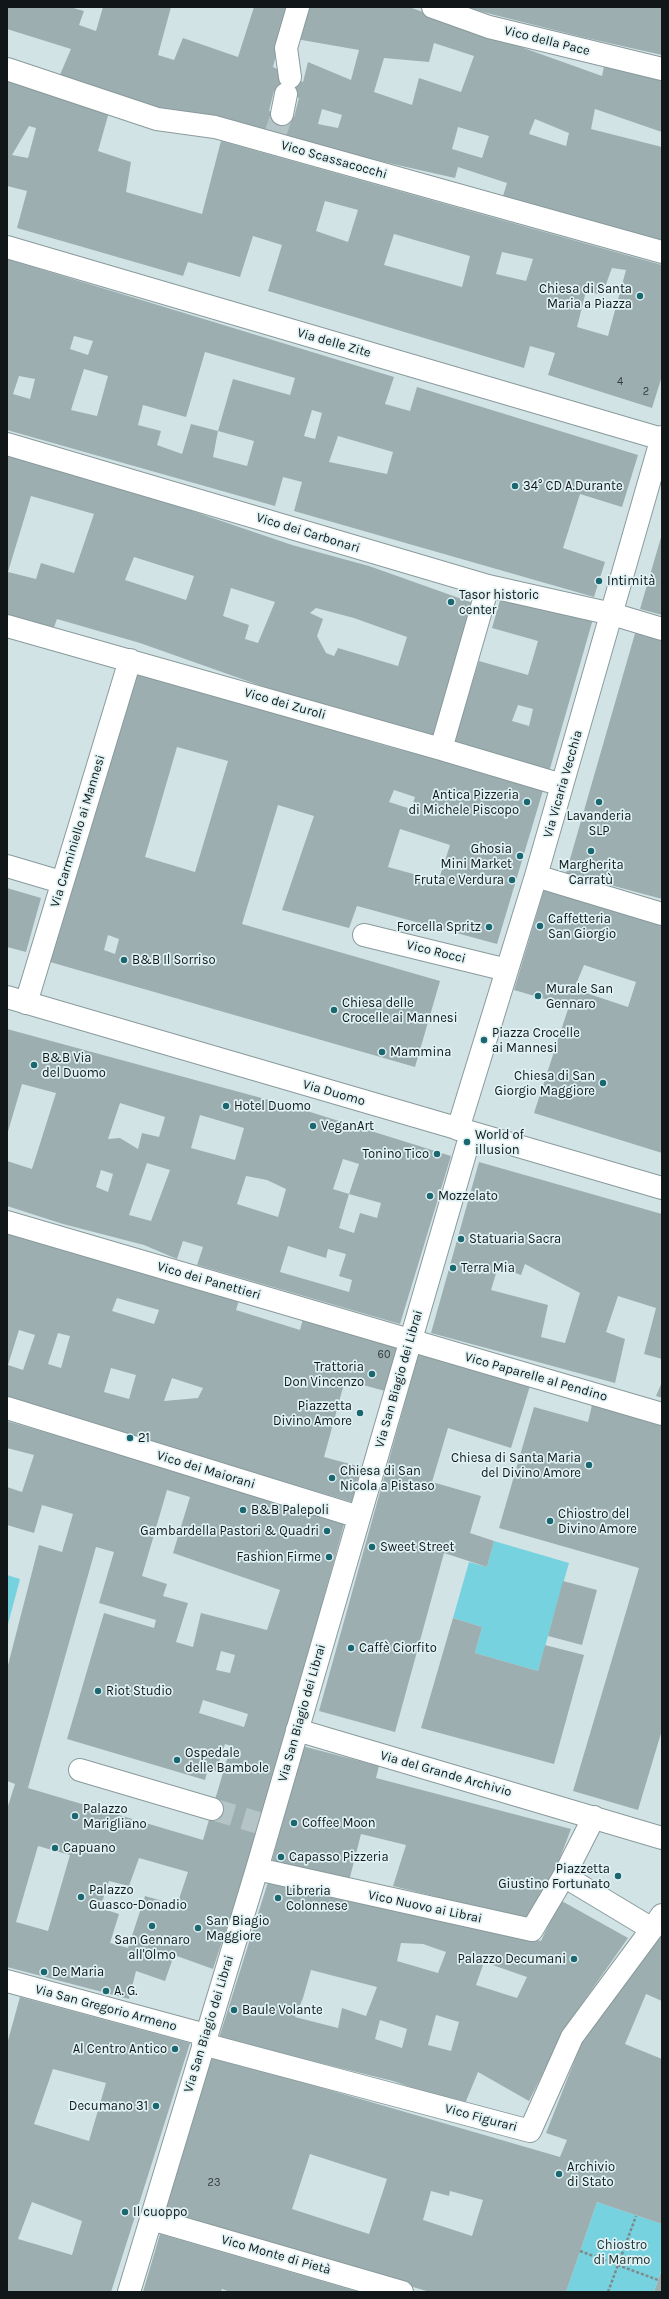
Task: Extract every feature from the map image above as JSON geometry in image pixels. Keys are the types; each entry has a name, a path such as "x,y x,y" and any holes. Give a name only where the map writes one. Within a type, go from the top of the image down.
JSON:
{"street":[{"path":"286,95 286,48 298,7"},
{"name":"Vico della Pace","path":"438,8 489,27 662,69"},
{"name":"Vico Scassacocchi","path":"7,69 157,119 215,127 274,139 662,252"},
{"name":"Via delle Zite","path":"7,247 662,438"},
{"name":"Via Vicaria Vecchia","path":"465,1131 508,970 662,438"},
{"name":"Vico dei Carbonari","path":"7,444 154,486 488,586 612,614 662,629"},
{"path":"441,749 488,586"},
{"name":"Vico dei Zuroli","path":"7,626 441,749 562,785"},
{"name":"Via Carminiello ai Mannesi","path":"16,1000 62,882 130,660"},
{"path":"7,866 62,882"},
{"path":"536,876 662,914"},
{"name":"Vico Rocci","path":"364,935 508,970"},
{"name":"Via Duomo","path":"16,1000 662,1188"},
{"name":"Via San Biagio dei Librai","path":"129,2292 204,2040 257,1869 264,1825 297,1730 359,1517 410,1340 465,1131"},
{"name":"Vico dei Panettieri","path":"7,1222 410,1340"},
{"name":"Vico Paparelle al Pendino","path":"410,1340 662,1414"},
{"name":"Vico dei Maiorani","path":"7,1408 359,1517"},
{"name":"Via del Grande Archivio","path":"297,1730 594,1817"},
{"path":"80,1770 212,1809"},
{"path":"657,1922 564,1876 594,1817 660,1832"},
{"name":"Vico Nuovo ai Librai","path":"257,1869 532,1930 564,1876"},
{"name":"Vico Figurari","path":"204,2040 330,2078 530,2131 572,2037 657,1922"},
{"name":"Via San Gregorio Armeno","path":"8,1984 204,2040"},
{"name":"Vico Monte di Pietà","path":"151,2219 402,2292"}],"path":[{"path":"608,2292 636,2216"},
{"path":"580,2251 658,2280"}],"green space":[{"path":"494,1541 569,1563 538,1671 475,1653 482,1627 453,1618 469,1562 487,1567"},
{"path":"7,1575 20,1579 7,1628"},
{"name":"Chiostro di Marmo","path":"597,2202 662,2224 662,2268 654,2292 566,2292"}],"building":[{"path":"7,7 70,7 84,11 79,25 96,31 103,7 171,7 158,55 174,60 183,38 238,57 254,7 289,7 273,67 303,82 308,62 351,80 359,50 296,39 305,7 409,7 602,76 605,62 662,76 662,132 595,109 591,129 662,147 662,242 503,196 507,183 458,167 455,178 331,150 275,135 257,127 162,110 59,77 71,49 7,29","holes":["434,43 474,56 461,92 419,78 412,105 374,92 384,58 429,62","274,91 299,98 294,117 269,111","322,109 342,115 338,128 318,124","535,119 569,133 566,146 529,134","458,127 489,136 482,158 452,149"]},
{"path":"463,7 662,7 662,55 582,37"},
{"path":"7,78 109,112 98,151 131,162 126,192 202,214 221,141 662,265 662,376 652,408 548,375 555,353 530,346 524,368 268,291 282,245 253,236 240,277 188,262 183,276 17,228 27,191 7,186","holes":["29,126 36,128 28,158 12,155","325,201 358,210 348,242 316,231","394,234 470,256 462,287 384,265","502,252 533,259 526,281 496,274","612,268 626,270 608,336 577,327 586,291 602,295"]},
{"path":"7,259 394,377 385,404 410,411 417,387 638,455 622,507 580,494 563,548 605,562 594,597 294,511 302,482 283,477 275,506 7,430","holes":["74,336 93,341 88,355 70,349","205,352 295,378 290,395 233,379 218,431 191,424 182,454 157,445 161,431 138,425 143,405 186,417","84,369 108,376 97,416 71,410","19,376 35,379 30,399 13,394","312,410 322,413 315,439 304,436","218,431 254,441 247,466 213,457","338,436 393,452 387,474 329,462"]},
{"path":"7,448 292,545 369,566 473,603 433,741 335,712 140,643 57,619 52,633 7,619","holes":["31,496 94,514 74,573 41,563 36,579 8,572","134,557 194,576 186,600 125,580","231,588 275,602 258,643 245,639 249,625 223,616","316,608 354,618 407,637 398,666 338,648 334,656 326,653 317,636 323,619 310,613"]},
{"path":"662,534 662,615 640,609"},
{"path":"502,593 593,619 549,772 453,743 479,661 528,675 538,641 492,628","holes":["518,705 533,709 529,726 512,721"]},
{"path":"636,630 662,638 662,899 566,873"},
{"path":"138,671 386,746 544,787 497,944 357,906 349,928 282,910 314,816 278,805 242,924 440,981 415,1067 50,962","holes":["177,747 228,761 195,872 145,857","394,790 415,797 411,809 389,802","400,829 450,845 440,876 446,883 388,867","108,935 119,939 115,954 104,950"]},
{"path":"7,888 41,898 26,952 7,947"},
{"path":"544,890 662,924 662,1153 534,1113 569,1006 514,990","holes":["584,965 636,982 628,1007 574,989"]},
{"path":"7,1029 291,1106 451,1156 400,1324 197,1265 203,1247 183,1241 177,1259 144,1245 63,1224 7,1206 7,1161 32,1169 56,1093 22,1084 7,1135","holes":["120,1103 165,1117 159,1137 142,1133 138,1149 120,1138 108,1139","200,1115 244,1128 235,1160 191,1148","343,1159 359,1164 349,1194 333,1189","147,1163 170,1170 151,1221 129,1215","101,1170 113,1174 108,1192 96,1187","246,1176 267,1180 286,1189 278,1217 237,1204","349,1194 381,1203 377,1218 360,1213 354,1233 339,1228","288,1246 326,1258 328,1249 346,1254 339,1276 352,1280 349,1292 280,1272"]},
{"path":"479,1162 662,1214 662,1359 644,1354 656,1308 618,1296 606,1332 625,1339 615,1383 431,1333","holes":["525,1264 580,1293 565,1343 541,1337 548,1305 491,1290 498,1267 521,1275"]},
{"path":"7,1233 239,1300 236,1310 300,1330 304,1315 399,1344 385,1391 345,1380 324,1457 361,1467 352,1502 7,1399","holes":["117,1298 159,1310 154,1324 112,1311","19,1330 35,1335 23,1370 8,1365","58,1333 70,1336 61,1368 48,1364","111,1368 136,1375 129,1399 104,1392","172,1378 203,1388 198,1398 164,1401"]},
{"path":"419,1352 530,1386 511,1448 448,1428 432,1482 481,1496 470,1533 494,1541 487,1567 444,1553 395,1732 319,1711"},
{"path":"662,1382 662,1398 656,1396"},
{"path":"592,1405 662,1426 662,1730 638,1810 573,1791 639,1568 499,1528 534,1407 588,1422"},
{"path":"7,1421 345,1521 279,1760 240,1888 213,1969 174,1955 165,1981 136,1971 129,1999 7,1967 7,1809 15,1784 7,1781 7,1669 39,1545 62,1552 73,1514 42,1505 34,1533 7,1525 7,1487 22,1492 34,1455 7,1448","holes":["167,1490 190,1497 173,1553 280,1590 267,1630 201,1613 193,1647 176,1642 188,1603 163,1596 167,1584 142,1576","96,1547 114,1552 99,1603 156,1620 154,1628 104,1613 67,1739 205,1780 208,1769 216,1771 225,1744 231,1746 203,1840 28,1788","221,1651 235,1655 230,1673 216,1670","203,1700 248,1714 244,1727 199,1713","38,1846 70,1855 48,1931 16,1922","139,1858 188,1872 177,1905 145,1896 128,1948 110,1943 119,1914 100,1908 109,1881 129,1886"]},
{"path":"563,1581 597,1590 582,1645 548,1636"},
{"path":"453,1618 482,1627 475,1653 538,1671 545,1645 584,1655 554,1764 421,1728"},
{"path":"302,1746 379,1766 376,1778 571,1829 555,1871 526,1919 393,1886 406,1845 361,1834 349,1881 272,1861"},
{"path":"268,1882 434,1915 541,1941 560,1900 628,1938 567,2025 529,2101 478,2072 464,2106 393,2081 219,2038","holes":["401,1943 423,1944 446,1952 438,1973 397,1961","484,1962 527,1977 517,1998 476,1985","311,1970 377,1987 366,2016 342,2008 338,2028 295,2017 303,1998","436,2015 459,2022 451,2051 428,2045","380,2020 407,2029 402,2048 375,2039"]},
{"path":"662,1935 662,2001 646,1994 625,2044 662,2059 662,2224 597,2202 566,2292 430,2292 162,2214 209,2055 560,2157 567,2140 546,2133 587,2029","holes":["310,2154 387,2179 369,2234 292,2209","431,2191 449,2196 450,2191 483,2200 472,2236 423,2220"]},
{"path":"20,1997 190,2043 111,2292 7,2292 7,2044","holes":["53,2069 106,2083 89,2141 34,2124","32,2202 82,2221 72,2255 18,2239"]},
{"path":"160,2234 359,2292 230,2292 222,2289 221,2292 143,2292"},
{"path":"662,2269 662,2292 654,2292"}],"tunnel":[{"path":"275,135 282,114"},
{"path":"212,1809 259,1823"}],"place":[{"name":"Chiesa di Santa Maria a Piazza","path":"640,296"},
{"name":"34° CD A.Durante","path":"515,486"},
{"name":"Intimità","path":"599,581"},
{"name":"Tasor historic center","path":"451,602"},
{"name":"Antica Pizzeria di Michele Piscopo","path":"527,802"},
{"name":"Lavanderia SLP","path":"599,802"},
{"name":"Margherita Carratù","path":"591,851"},
{"name":"Ghosia Mini Market","path":"520,856"},
{"name":"Fruta e Verdura","path":"512,880"},
{"name":"Caffetteria San Giorgio","path":"540,926"},
{"name":"Forcella Spritz","path":"489,927"},
{"name":"B&B Il Sorriso","path":"124,960"},
{"name":"Murale San Gennaro","path":"538,996"},
{"name":"Chiesa delle Crocelle ai Mannesi","path":"334,1010"},
{"name":"Piazza Crocelle ai Mannesi","path":"484,1040"},
{"name":"Mammina","path":"382,1052"},
{"name":"B&B Via del Duomo","path":"34,1065"},
{"name":"Chiesa di San Giorgio Maggiore","path":"603,1083"},
{"name":"Hotel Duomo","path":"226,1106"},
{"name":"VeganArt","path":"313,1126"},
{"name":"World of illusion","path":"467,1142"},
{"name":"Tonino Tico","path":"437,1154"},
{"name":"Mozzelato","path":"430,1196"},
{"name":"Statuaria Sacra","path":"461,1239"},
{"name":"Terra Mia","path":"453,1268"},
{"name":"Trattoria Don Vincenzo","path":"372,1374"},
{"name":"Piazzetta Divino Amore","path":"360,1413"},
{"name":"21","path":"130,1438"},
{"name":"Chiesa di Santa Maria del Divino Amore","path":"589,1465"},
{"name":"Chiesa di San Nicola a Pistaso","path":"332,1478"},
{"name":"B&B Palepoli","path":"243,1510"},
{"name":"Chiostro del Divino Amore","path":"550,1521"},
{"name":"Gambardella Pastori & Quadri","path":"327,1531"},
{"name":"Sweet Street","path":"372,1547"},
{"name":"Fashion Firme","path":"329,1557"},
{"name":"Caffè Ciorfito","path":"351,1648"},
{"name":"Riot Studio","path":"98,1691"},
{"name":"Ospedale delle Bambole","path":"177,1760"},
{"name":"Palazzo Marigliano","path":"75,1816"},
{"name":"Coffee Moon","path":"294,1823"},
{"name":"Capuano","path":"55,1848"},
{"name":"Capasso Pizzeria","path":"281,1857"},
{"name":"Piazzetta Giustino Fortunato","path":"618,1876"},
{"name":"Palazzo Guasco-Donadio","path":"81,1897"},
{"name":"Libreria Colonnese","path":"278,1898"},
{"name":"San Gennaro all'Olmo","path":"152,1926"},
{"name":"San Biagio Maggiore","path":"198,1928"},
{"name":"Palazzo Decumani","path":"574,1959"},
{"name":"De Maria","path":"44,1972"},
{"name":"A. G.","path":"106,1991"},
{"name":"Baule Volante","path":"234,2010"},
{"name":"Al Centro Antico","path":"175,2049"},
{"name":"Decumano 31","path":"156,2106"},
{"name":"Archivio di Stato","path":"559,2174"},
{"name":"Il cuoppo","path":"125,2212"}]}
